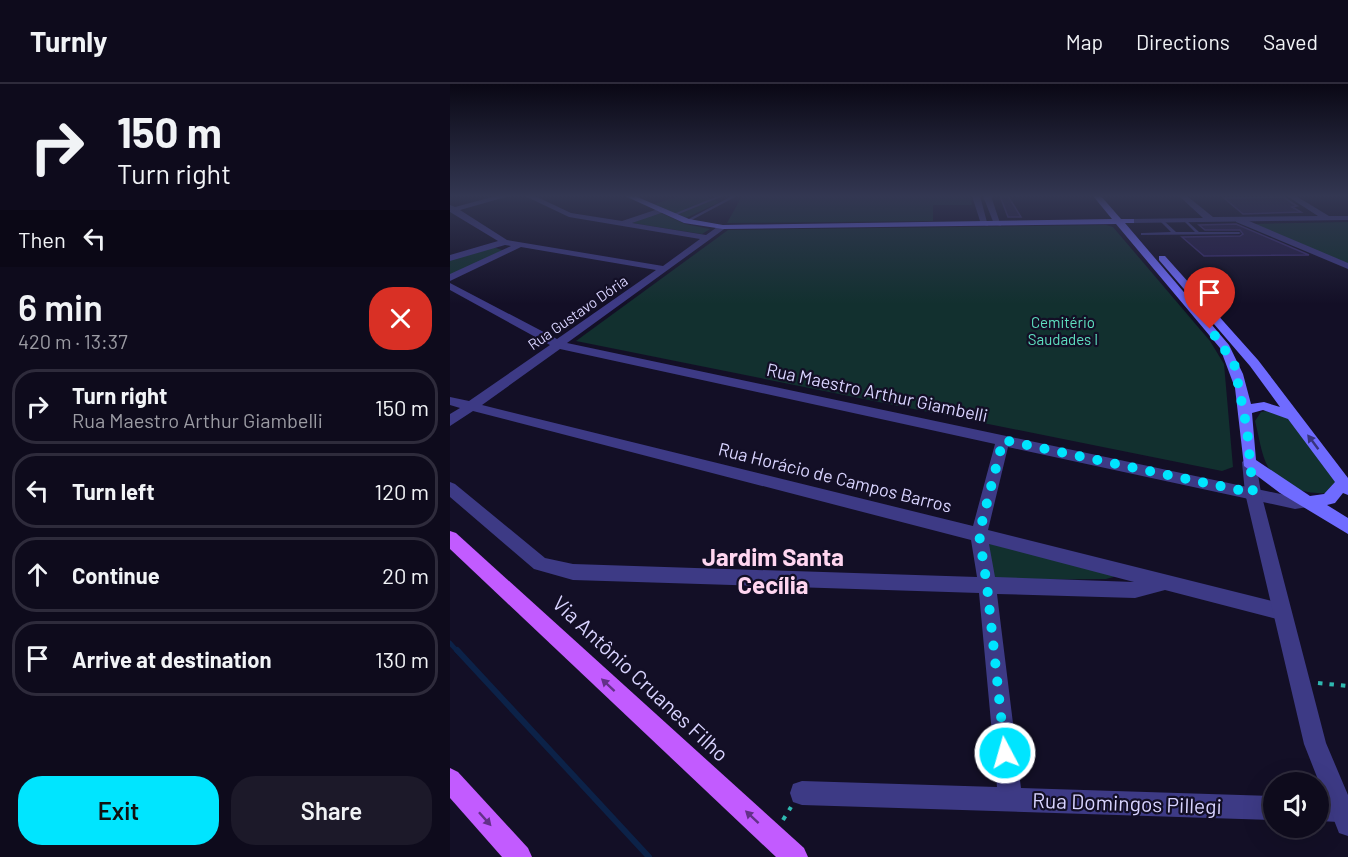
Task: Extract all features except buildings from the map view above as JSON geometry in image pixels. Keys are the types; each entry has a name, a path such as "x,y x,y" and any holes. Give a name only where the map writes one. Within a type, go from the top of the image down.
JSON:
{"main road":[{"path":"1133,232 1225,347 1234,363 1244,410 1249,462 1272,483 1348,527"},
{"path":"1139,232 1254,363 1346,486 1329,499 1308,502"},
{"path":"1244,410 1264,406 1293,417"},
{"name":"Via Antônio Cruanes Filho","path":"450,538 795,857"},
{"path":"450,780 519,857"}],"street":[{"path":"489,232 505,242"},
{"path":"672,232 708,238"},
{"name":"Rua Gustavo Dória","path":"450,421 666,270 716,232"},
{"path":"1268,232 1348,266"},
{"path":"450,258 505,242 666,270"},
{"path":"450,278 521,244"},
{"name":"Rua Maestro Arthur Giambelli","path":"450,286 560,345 1295,503 1308,502"},
{"name":"Rua Horácio de Campos Barros","path":"450,401 1281,610"},
{"path":"1003,440 979,534 987,586 1010,801"},
{"path":"1249,462 1253,493 1298,682 1336,814"},
{"path":"450,488 540,564 573,572 1135,590 1166,582"},
{"name":"Rua Domingos Pillegi","path":"802,793 1263,808"}],"lane":[{"path":"1142,234 1236,232"}],"path":[{"path":"1298,682 1348,686"},
{"path":"772,836 802,793"}],"green space":[{"name":"Cemitério Saudades I","path":"725,232 1117,232 1210,341 1224,364 1233,467 1222,471 576,341"},
{"path":"1270,232 1348,232 1348,265"},
{"path":"493,247 505,251 450,276 450,260"},
{"path":"1266,411 1288,418 1335,481 1335,485 1327,493 1302,491 1286,484 1273,474 1264,456 1255,421 1261,412"},
{"path":"984,542 1117,576 1106,579 990,580"}],"waterway":[{"path":"450,643 458,652"},
{"path":"457,650 649,857"}],"district":[{"name":"Jardim Santa Cecília","path":"773,572"}],"route":[{"path":"1005,753 987,586 979,534 1003,440 1253,493 1247,429 1234,363 1225,347 1210,329"}]}
